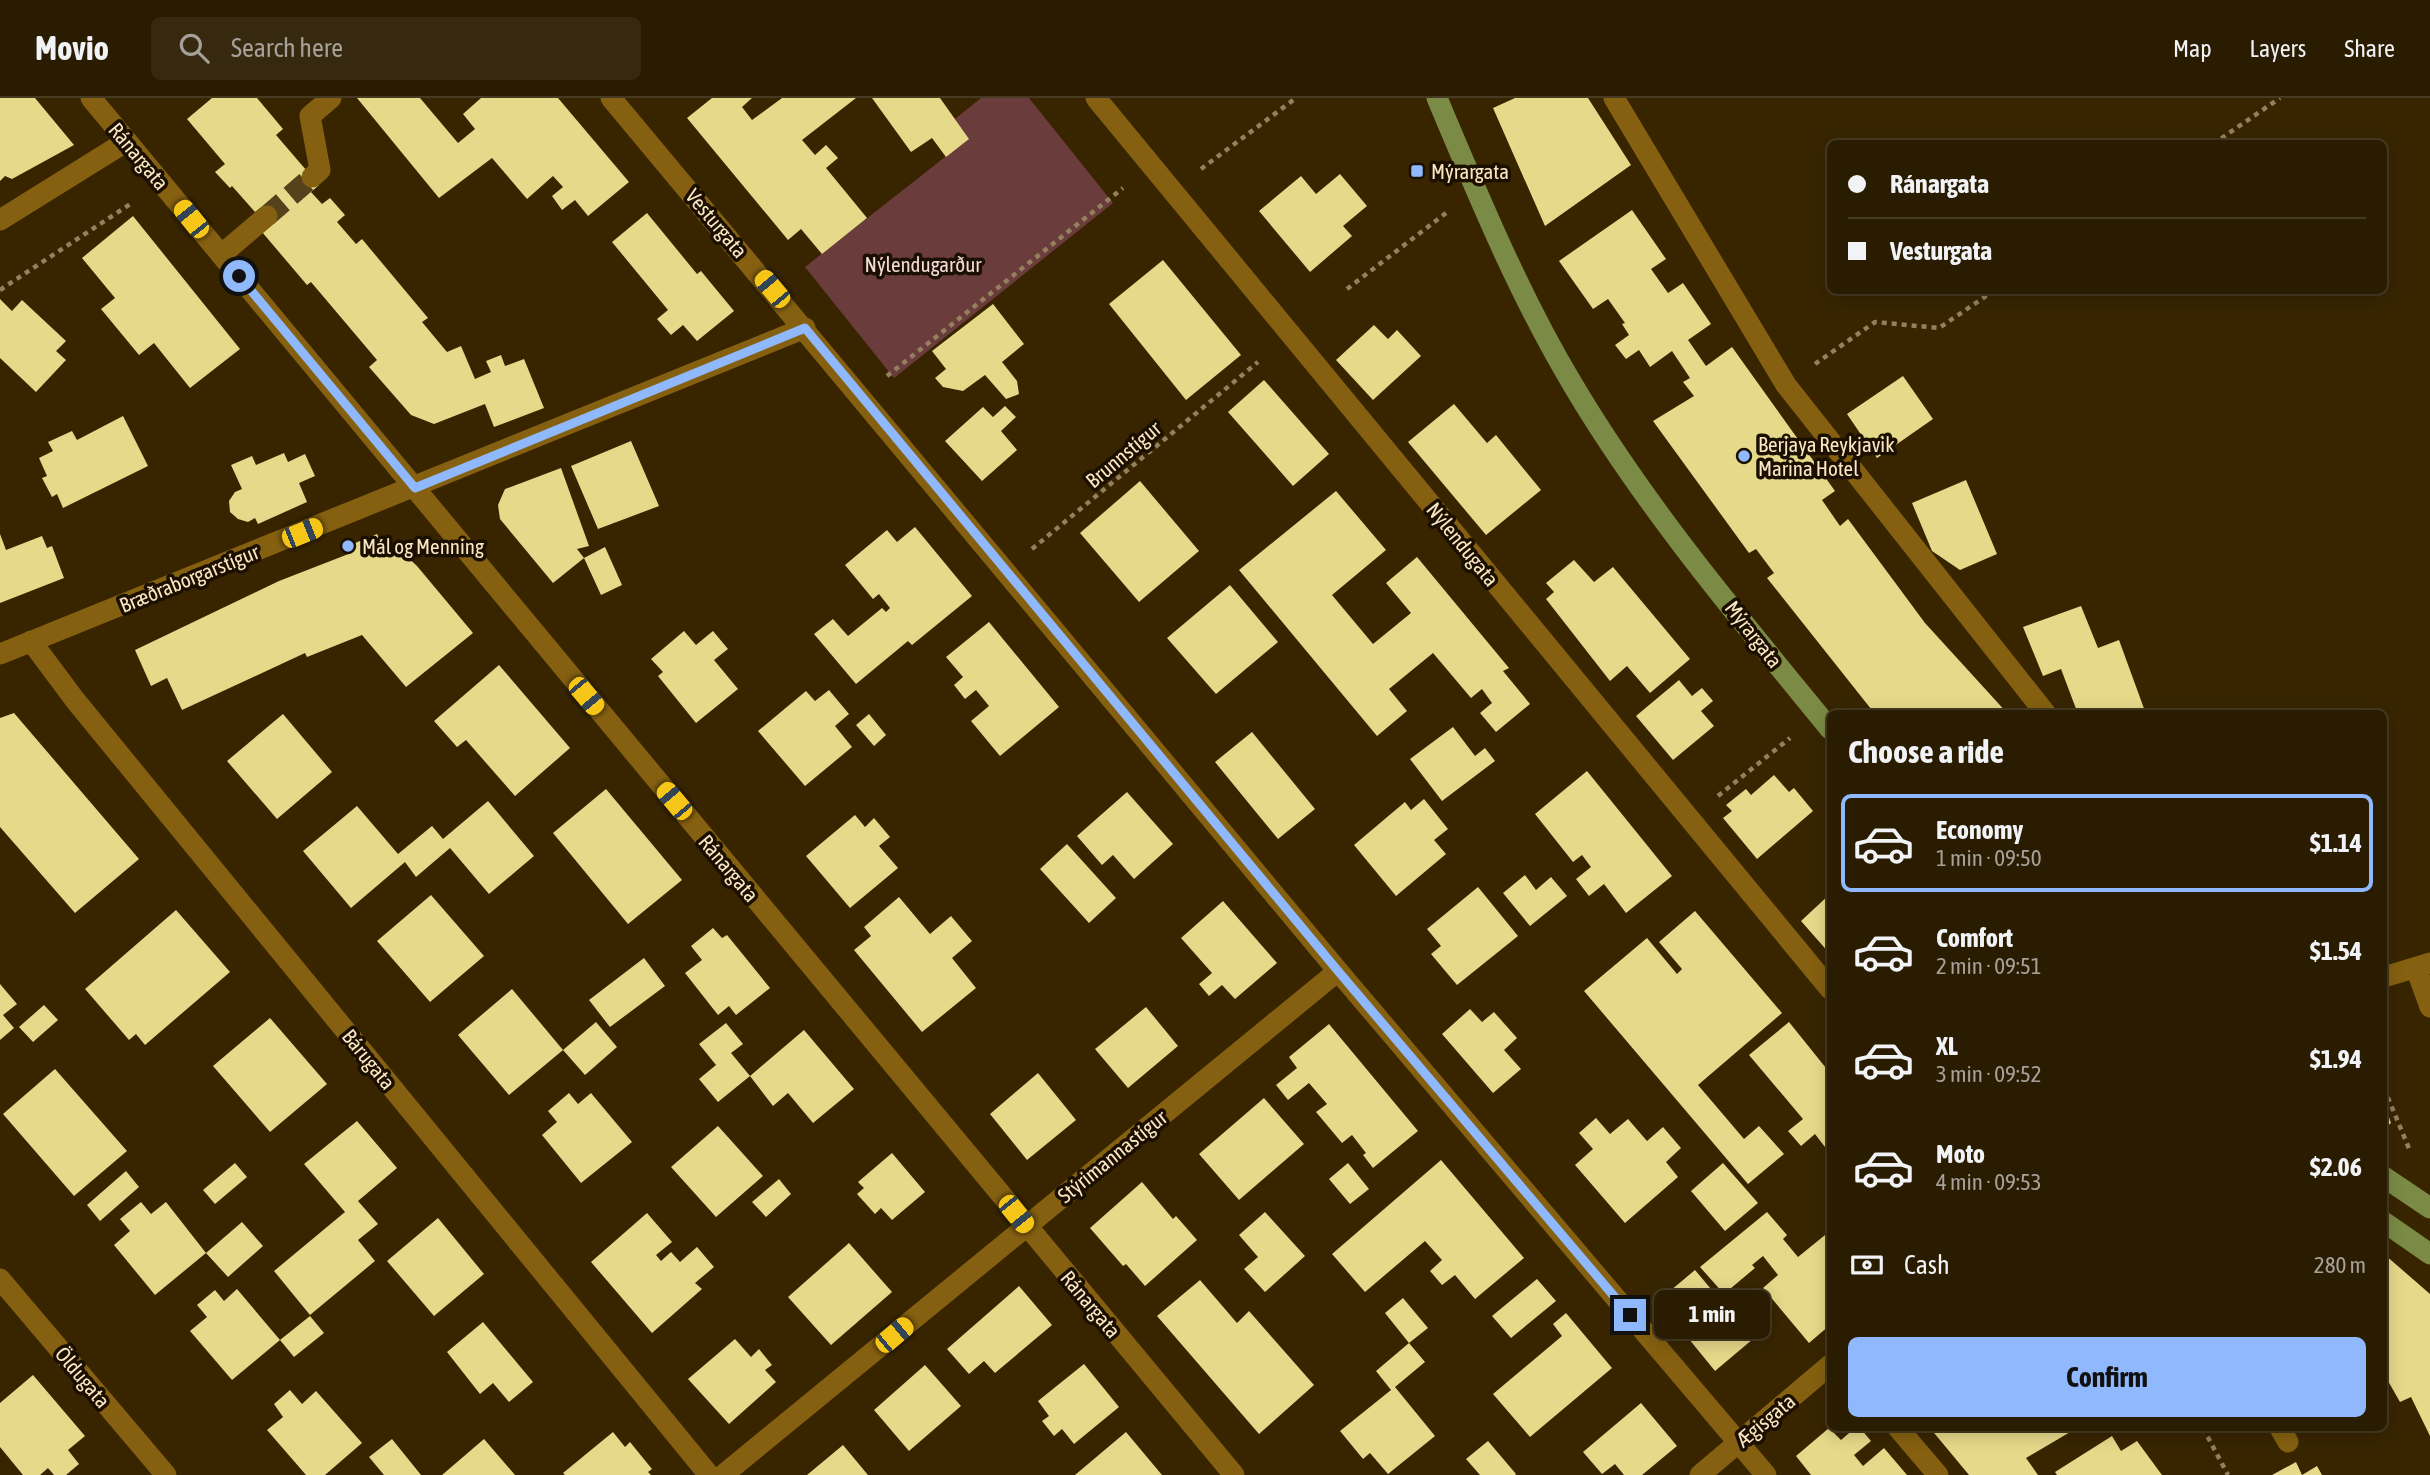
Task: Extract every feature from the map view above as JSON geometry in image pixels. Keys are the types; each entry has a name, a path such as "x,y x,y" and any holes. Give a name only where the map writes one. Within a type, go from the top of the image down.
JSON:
{"main road":[{"name":"Mýrargata","path":"1437,98 1478,196 1529,303 1573,385 1630,472 1686,548 1827,725"},
{"path":"2387,1179 2430,1208"},
{"path":"2387,1224 2430,1254"}],"street":[{"name":"Ránargata","path":"91,98 1234,1475"},
{"path":"312,177 320,170 310,116 331,98"},
{"name":"Vesturgata","path":"611,98 1007,570 1338,971 1766,1475"},
{"name":"Nýlendugata","path":"1096,98 1827,985"},
{"path":"1614,98 1786,385 2043,710"},
{"path":"0,220 127,141"},
{"path":"221,255 267,216"},
{"name":"Bræðraborgarstígur","path":"0,654 805,328"},
{"name":"Bárugata","path":"31,641 75,700 709,1475"},
{"path":"2387,976 2423,965 2430,1007"},
{"name":"Stýrimannastígur","path":"723,1475 1338,971"},
{"name":"Öldugata","path":"0,1279 166,1475"},
{"name":"Ægisgata","path":"1700,1475 1827,1368"},
{"path":"1901,1431 1938,1475"}],"path":[{"path":"1172,191 1296,98"},
{"path":"2219,140 2280,98"},
{"path":"861,396 1152,165"},
{"path":"0,290 162,183"},
{"path":"1346,289 1450,211"},
{"path":"1786,385 1875,322 1939,328 1989,294"},
{"name":"Brunnstígur","path":"1007,570 1258,362"},
{"path":"1690,818 1793,735"},
{"path":"2387,1094 2412,1156"},
{"path":"2205,1431 2228,1475"}],"green space":[{"name":"Nýlendugarður","path":"981,98 1029,98 1113,203 894,378 805,267 968,139 955,119"}],"building":[{"path":"0,98 35,98 74,145 12,179 5,176 0,181"},
{"path":"212,98 257,98 283,129 276,135 319,185 311,192 322,204 330,198 345,215 337,222 356,244 362,239 428,318 422,322 447,352 461,346 475,379 491,372 486,361 501,355 505,366 524,359 544,408 494,427 485,404 434,424 411,415 369,367 377,360 311,282 307,285 262,232 273,223 260,208 255,212 232,186 230,188 215,172 225,164 187,119"},
{"path":"357,98 420,98 458,143 475,129 463,114 481,98 558,98 629,182 588,216 575,200 562,210 552,196 563,187 553,176 527,199 492,158 439,198"},
{"path":"712,98 752,98 742,107 752,120 782,98 856,98 802,140 815,155 826,145 838,158 826,168 867,218 822,254 801,229 788,240 687,118"},
{"path":"872,98 940,98 969,139 946,157 932,138 911,152"},
{"path":"1515,98 1588,98 1631,165 1545,226 1493,108"},
{"path":"1340,174 1367,206 1343,226 1352,236 1310,272 1259,211 1301,176 1316,194"},
{"name":"Berjaya Reykjavik Marina Hotel","path":"1632,210 1666,259 1651,269 1668,293 1683,283 1711,324 1688,340 1706,366 1732,347 1835,491 1822,500 1840,526 1848,519 1925,623 2004,710 1872,710 1767,578 1774,573 1756,549 1749,553 1653,421 1694,396 1683,382 1690,378 1672,351 1650,367 1639,350 1626,359 1615,345 1629,335 1622,324 1625,323 1608,299 1593,309 1559,261"},
{"path":"647,213 697,274 701,271 734,311 697,341 683,325 671,335 657,319 668,310 612,242"},
{"path":"133,216 240,349 190,388 154,343 139,355 101,309 115,298 82,258"},
{"path":"1163,260 1241,355 1186,400 1109,304"},
{"path":"0,299 12,311 22,300 66,341 56,351 66,360 36,392 0,358"},
{"path":"993,304 1024,344 1002,362 1017,381 1019,394 1006,399 985,375 963,391 943,387 935,378 946,369 932,351"},
{"path":"1374,325 1388,339 1397,330 1421,356 1373,400 1336,360"},
{"path":"1903,376 1933,419 1877,458 1847,414"},
{"path":"1264,380 1329,454 1293,486 1228,412"},
{"path":"1454,404 1487,443 1496,435 1541,490 1486,535 1408,442"},
{"path":"1005,406 1016,417 1001,431 1017,450 982,481 945,441 983,407 993,417"},
{"path":"123,416 148,466 63,508 57,494 52,497 42,478 47,476 39,458 53,451 48,442 72,431 77,440"},
{"path":"631,441 659,506 598,529 571,466"},
{"path":"284,453 288,462 305,454 315,476 299,483 307,502 258,524 255,518 248,522 238,519 230,512 229,501 235,492 242,489 231,465 252,456 256,465"},
{"path":"561,468 589,546 577,549 584,558 553,583 500,519 498,505 505,489"},
{"path":"1966,480 1997,554 1960,570 1932,551 1912,503"},
{"path":"1140,481 1199,551 1139,602 1080,533"},
{"path":"1336,491 1386,550 1332,595 1373,644 1411,613 1386,583 1417,557 1509,668 1503,671 1530,704 1496,732 1480,713 1492,703 1482,689 1471,698 1433,653 1389,689 1407,711 1377,736 1239,570"},
{"path":"915,527 972,596 912,645 908,641 856,684 814,634 833,619 848,636 882,608 886,612 890,608 879,594 873,599 845,565 887,530 897,542"},
{"path":"0,534 6,550 42,536 47,548 52,546 64,578 0,603"},
{"path":"377,534 385,550 403,553 417,566 473,633 406,687 362,635 307,657 305,653 182,710 167,678 151,686 135,650 279,581 351,553 348,546"},
{"path":"605,547 622,585 601,595 584,558"},
{"path":"1574,560 1594,582 1613,567 1690,659 1650,693 1627,666 1610,681 1546,599 1554,592 1546,583"},
{"path":"1230,585 1278,642 1216,694 1167,638"},
{"path":"2081,606 2098,648 2119,640 2145,710 2076,710 2061,669 2043,676 2023,627"},
{"path":"989,622 1059,707 1000,756 971,721 989,706 976,690 965,699 954,685 963,677 946,657"},
{"path":"684,631 696,645 713,631 728,649 714,660 738,689 696,723 658,676 663,672 651,659"},
{"path":"499,665 570,748 515,796 466,740 457,747 434,721"},
{"path":"1679,680 1692,696 1702,688 1713,701 1701,711 1714,726 1673,760 1636,716"},
{"path":"829,690 849,714 835,726 852,747 805,786 758,731 806,691 815,701"},
{"path":"14,713 139,859 75,913 0,827 0,718"},
{"path":"283,714 332,772 277,819 227,761"},
{"path":"869,714 886,735 874,746 856,725"},
{"path":"1453,727 1475,756 1485,748 1495,761 1442,801 1410,759"},
{"path":"1252,732 1315,809 1278,839 1215,762"},
{"path":"1587,771 1672,876 1626,913 1604,884 1589,896 1576,879 1591,867 1582,855 1573,862 1535,814"},
{"path":"1774,775 1789,792 1794,788 1813,811 1757,859 1723,818 1732,811 1726,805 1746,789 1751,795"},
{"path":"606,789 682,880 628,924 553,833"},
{"path":"1127,792 1173,844 1134,879 1113,855 1102,865 1077,836"},
{"path":"1424,799 1448,829 1434,840 1446,854 1396,896 1354,845 1405,802 1411,810"},
{"path":"488,801 534,856 489,894 450,848 416,877 405,862 351,908 303,851 357,806 398,854 432,826 443,839"},
{"path":"855,815 865,827 874,818 890,837 879,846 898,868 850,908 806,856"},
{"path":"1067,844 1116,898 1089,923 1040,869"},
{"path":"1525,875 1536,890 1551,877 1567,896 1530,926 1503,893"},
{"path":"1478,887 1518,936 1457,985 1431,954 1441,946 1427,929"},
{"path":"431,895 484,956 430,1002 377,941"},
{"path":"899,897 930,934 951,916 972,941 952,958 976,988 922,1032 854,950 871,936 864,927"},
{"path":"1827,897 1827,951 1801,921"},
{"path":"1223,901 1277,963 1235,999 1222,985 1209,996 1199,984 1212,973 1181,938"},
{"path":"176,910 230,972 145,1045 136,1034 129,1040 85,989"},
{"path":"1695,911 1782,1013 1698,1085 1744,1139 1759,1126 1784,1154 1748,1184 1584,991 1647,938 1677,974 1682,969 1659,942"},
{"path":"713,928 722,938 727,935 770,988 736,1015 729,1006 718,1015 685,973 702,960 691,946"},
{"path":"644,958 665,986 610,1027 589,1000"},
{"path":"0,984 17,1004 3,1015 14,1028 0,1040"},
{"path":"512,989 563,1050 509,1095 458,1035"},
{"path":"44,1005 58,1020 33,1042 19,1027"},
{"path":"1146,1007 1178,1046 1128,1088 1095,1049"},
{"path":"1470,1009 1482,1022 1494,1012 1517,1038 1504,1050 1521,1069 1493,1093 1442,1034"},
{"path":"270,1018 327,1084 270,1132 213,1066"},
{"path":"596,1022 617,1047 585,1075 563,1050"},
{"path":"1789,1022 1827,1069 1825,1147 1815,1134 1801,1146 1788,1131 1803,1119 1749,1055"},
{"path":"726,1023 743,1044 731,1053 750,1076 718,1102 699,1079 716,1065 699,1044"},
{"path":"1329,1024 1418,1131 1373,1168 1363,1155 1366,1153 1352,1135 1342,1143 1316,1112 1327,1104 1309,1083 1288,1100 1276,1085 1297,1068 1289,1057"},
{"path":"804,1030 854,1089 813,1123 788,1093 773,1106 750,1076"},
{"path":"55,1069 127,1151 74,1196 3,1114"},
{"path":"1038,1073 1076,1120 1027,1160 990,1114"},
{"path":"569,1093 578,1104 591,1093 632,1142 581,1183 542,1135 557,1122 548,1111"},
{"path":"1264,1098 1304,1144 1239,1200 1199,1154"},
{"path":"1596,1118 1610,1134 1628,1119 1647,1141 1663,1127 1681,1148 1666,1162 1678,1177 1625,1223 1575,1165 1593,1149 1579,1133"},
{"path":"357,1121 397,1168 358,1201 378,1224 358,1240 375,1261 310,1315 274,1271 345,1212 304,1164"},
{"path":"718,1126 763,1176 716,1217 671,1167"},
{"path":"892,1153 925,1192 892,1220 881,1208 875,1214 857,1194 864,1188 858,1182"},
{"path":"1441,1160 1524,1258 1475,1299 1455,1275 1442,1285 1430,1271 1442,1260 1425,1241 1365,1292 1332,1254"},
{"path":"235,1163 247,1177 215,1204 203,1190"},
{"path":"1348,1163 1369,1189 1350,1204 1329,1179"},
{"path":"1723,1163 1758,1203 1725,1231 1691,1191"},
{"path":"126,1171 139,1187 100,1221 87,1205"},
{"path":"779,1179 791,1194 766,1217 752,1202"},
{"path":"1142,1182 1173,1219 1176,1216 1197,1240 1145,1286 1126,1264 1123,1266 1090,1228"},
{"path":"141,1202 151,1214 166,1202 206,1253 155,1295 114,1245 130,1231 120,1219"},
{"path":"1265,1212 1305,1256 1265,1292 1244,1269 1258,1257 1239,1235"},
{"path":"1767,1212 1787,1235 1783,1239 1798,1257 1827,1233 1827,1328 1809,1343 1763,1288 1778,1275 1763,1256 1752,1265 1755,1268 1724,1294 1700,1267"},
{"path":"647,1213 672,1242 656,1255 661,1261 671,1252 680,1262 697,1247 714,1267 695,1283 702,1289 652,1333 591,1262"},
{"path":"438,1218 484,1274 434,1316 387,1261"},
{"path":"242,1222 263,1246 228,1277 206,1253"},
{"path":"849,1243 892,1292 831,1345 788,1297"},
{"path":"2387,1257 2430,1294 2430,1436 2411,1397 2400,1402 2387,1379"},
{"path":"1695,1270 1753,1339 1715,1371 1658,1301"},
{"path":"1537,1279 1556,1301 1511,1338 1492,1316"},
{"path":"1200,1280 1237,1323 1249,1311 1314,1385 1259,1434 1157,1316"},
{"path":"1019,1286 1052,1325 995,1373 984,1361 969,1374 947,1349"},
{"path":"237,1289 280,1340 232,1380 190,1331 207,1317 197,1305 215,1290 224,1301"},
{"path":"1403,1298 1428,1328 1409,1343 1385,1313"},
{"path":"1566,1313 1612,1368 1530,1437 1493,1394 1562,1336 1553,1324"},
{"path":"310,1316 324,1333 294,1357 280,1340"},
{"path":"483,1322 533,1382 509,1402 493,1383 480,1394 447,1352"},
{"path":"735,1339 751,1357 759,1349 772,1365 765,1370 776,1382 729,1424 688,1379"},
{"path":"1409,1343 1425,1362 1395,1387 1435,1436 1388,1474 1370,1453 1363,1459 1340,1431 1391,1390 1376,1371"},
{"path":"1084,1364 1119,1407 1074,1444 1062,1429 1054,1436 1042,1421 1049,1416 1038,1401"},
{"path":"925,1365 961,1406 909,1451 874,1410"},
{"path":"33,1375 85,1436 68,1450 79,1464 66,1475 54,1475 48,1468 40,1475 23,1475 0,1447 0,1403"},
{"path":"290,1390 302,1404 316,1391 362,1443 325,1475 306,1475 267,1430 283,1417 274,1404"},
{"path":"1641,1403 1677,1446 1642,1475 1624,1475 1615,1464 1602,1474 1583,1452"},
{"path":"1827,1430 1841,1440 1852,1431 1863,1431 1871,1441 1854,1455 1863,1466 1884,1448 1907,1475 1811,1475 1796,1456"},
{"path":"1932,1431 2072,1431 2026,1458 2038,1475 1969,1475"},
{"path":"613,1432 625,1447 630,1442 652,1469 648,1472 651,1475 563,1473"},
{"path":"1126,1432 1162,1475 1075,1475"},
{"path":"2112,1436 2121,1451 2137,1441 2162,1475 2057,1475 2055,1472"},
{"path":"392,1439 421,1475 384,1475 369,1457"},
{"path":"484,1439 515,1475 442,1475"},
{"path":"1488,1441 1515,1475 1480,1475 1466,1459"},
{"path":"843,1445 868,1475 807,1475"},
{"path":"2296,1462 2302,1475 2272,1475"},
{"path":"2317,1466 2322,1475 2302,1475"}],"tunnel":[{"path":"267,216 312,177"}],"place":[{"name":"Mýrargata","path":"1417,171"},
{"name":"Berjaya Reykjavik Marina Hotel","path":"1744,456"},
{"name":"Mál og Menning","path":"348,546"}],"route":[{"path":"239,276 415,488 805,328 1338,971 1630,1315"}]}
